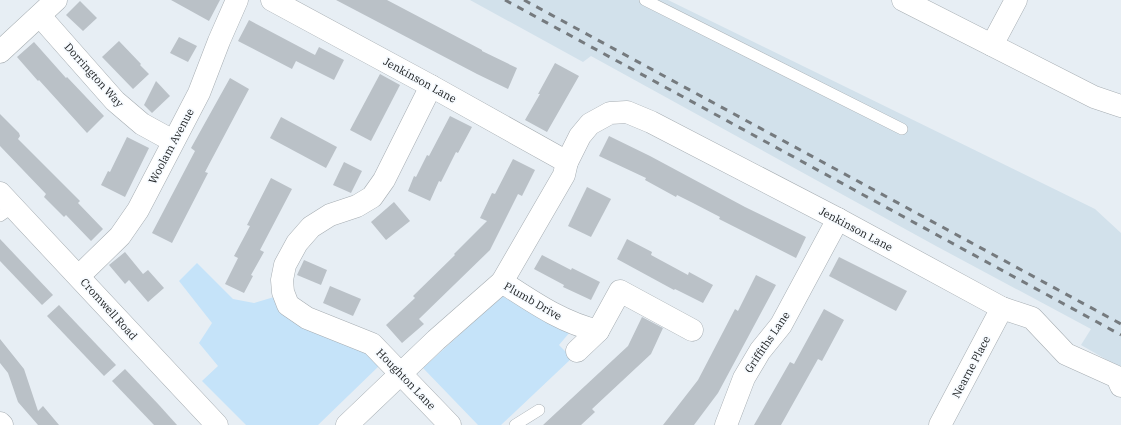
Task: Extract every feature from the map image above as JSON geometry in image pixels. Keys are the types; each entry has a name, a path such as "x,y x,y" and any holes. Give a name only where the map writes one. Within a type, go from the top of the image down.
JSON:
{"street":[{"path":"0,52 56,0"},
{"name":"Woolam Avenue","path":"79,276 120,236 138,210 199,93 219,40 238,0"},
{"name":"Jenkinson Lane","path":"272,0 567,162"},
{"path":"903,0 1094,97 1121,106"},
{"path":"992,45 1016,0"},
{"name":"Dorrington Way","path":"40,16 115,101 142,124 173,141"},
{"name":"Houghton Lane","path":"431,86 384,180 372,197 357,206 330,215 311,227 297,243 285,265 282,280 283,292 288,305 307,318 372,344 450,425"},
{"name":"Jenkinson Lane","path":"502,282 564,175 567,162 580,136 590,124 610,113 627,112 651,122 838,219 1002,308 1032,318 1066,354 1117,377 1121,386"},
{"name":"Cromwell Road","path":"4,205 79,276 217,425"},
{"name":"Griffiths Lane","path":"726,425 744,378 760,351 781,325 838,219"},
{"name":"Plumb Drive","path":"347,425 502,282 548,311 579,326 598,331"},
{"path":"577,351 598,331 620,291 692,330"},
{"name":"Nearne Place","path":"940,425 1002,308"}],"lane":[{"path":"646,0 902,129"},
{"path":"515,425 539,410"}],"shaded area":[{"path":"470,0 668,0 1095,209 1121,233 1121,368 1081,345 1091,329 936,246 591,56 583,62"},
{"path":"197,263 233,299 254,303 274,297 365,351 380,365 318,425 246,425 202,381 218,366 199,343 212,323 179,281"},
{"path":"502,296 570,332 559,345 572,358 501,425 478,425 423,368"}],"building":[{"path":"171,0 220,0 209,21"},
{"path":"336,0 387,0 517,68 508,89 477,74"},
{"path":"80,1 97,18 83,31 66,15"},
{"path":"249,20 315,55 319,47 344,60 334,80 296,61 292,69 238,41"},
{"path":"179,37 197,46 188,62 170,53"},
{"path":"119,41 149,74 133,89 102,57"},
{"path":"34,42 66,78 67,77 104,116 87,133 17,57"},
{"path":"555,63 579,76 547,132 525,120"},
{"path":"380,74 400,85 371,141 350,130"},
{"path":"230,78 249,89 205,172 208,173 172,243 152,233 195,151 191,148"},
{"path":"156,81 170,96 152,113 144,105"},
{"path":"0,114 19,133 20,136 18,139 80,201 78,203 103,229 91,241 66,215 64,217 44,197 46,194 0,146"},
{"path":"450,116 472,127 458,153 456,152 441,182 439,181 430,201 408,191 414,176 416,177 427,155 429,156"},
{"path":"281,117 337,147 326,168 270,138"},
{"path":"609,136 806,237 796,258 719,219 720,217 693,203 677,195 676,197 645,180 646,178 599,156"},
{"path":"127,137 149,148 125,197 101,185 108,171 110,172"},
{"path":"513,159 535,170 522,196 518,194 490,250 419,319 424,324 402,343 386,325 415,298 413,296 487,221 480,218 492,193 495,194"},
{"path":"344,162 362,171 351,193 333,185"},
{"path":"271,178 292,189 260,250 264,252 251,275 253,276 244,293 225,284 238,258 234,256 250,226 247,225"},
{"path":"587,187 611,199 591,237 568,226"},
{"path":"394,202 410,221 386,240 371,222"},
{"path":"0,239 53,295 42,305 0,261"},
{"path":"627,239 652,252 651,255 688,275 689,272 713,285 703,303 675,289 674,290 617,259"},
{"path":"125,252 143,274 148,270 164,288 148,302 129,280 125,284 109,265"},
{"path":"542,255 571,270 572,268 600,282 591,300 563,287 564,285 534,269"},
{"path":"839,257 907,291 896,311 829,276"},
{"path":"304,260 327,270 321,285 297,275"},
{"path":"756,275 776,285 718,393 694,425 663,425 698,380 735,309 738,311"},
{"path":"330,286 361,299 353,316 323,303"},
{"path":"59,305 116,365 104,376 47,316"},
{"path":"824,309 844,320 822,361 818,359 781,425 754,425 790,362 794,364"},
{"path":"642,317 663,328 651,354 592,409 595,412 581,425 543,425 628,346"},
{"path":"0,339 24,369 38,411 43,406 59,425 38,425 18,402 8,373 0,363"},
{"path":"125,369 177,425 154,425 112,381"}],"railway":[{"path":"505,0 1121,335"},
{"path":"524,0 1121,324"}]}
